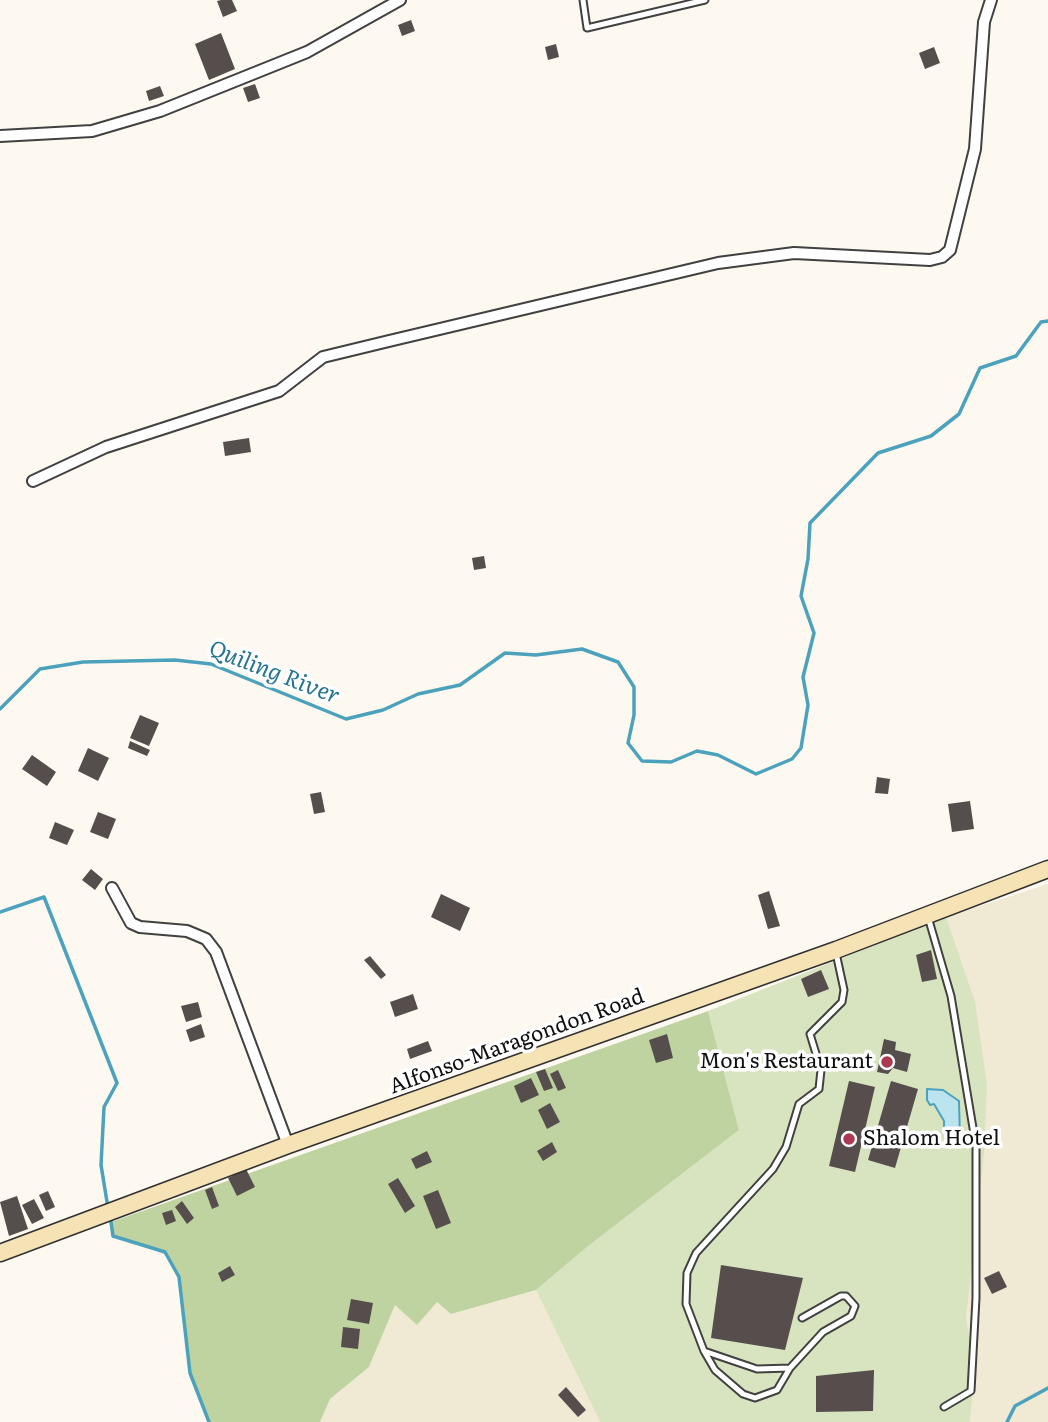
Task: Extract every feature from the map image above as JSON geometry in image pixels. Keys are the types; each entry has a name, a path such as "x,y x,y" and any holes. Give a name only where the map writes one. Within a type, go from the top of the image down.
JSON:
{"street":[{"path":"0,136 92,131 160,111 307,52 400,0"},
{"path":"33,481 106,447 279,391 323,357 718,263 794,253 930,260 942,257 950,250 975,149 984,22 991,0"},
{"name":"Alfonso-Maragondon Road","path":"0,1252 288,1145 836,950 1048,869"},
{"path":"112,888 131,923 140,927 187,931 206,939 216,952 288,1145"}],"lane":[{"path":"583,0 587,28 705,0"},
{"path":"927,915 951,996 976,1146 976,1298 971,1391 944,1407"},
{"path":"802,1318 838,1297 846,1296 855,1306 851,1316 823,1332 790,1368 777,1390 755,1398 729,1385 715,1370 704,1351 686,1304 687,1273 696,1254 773,1169 786,1147 800,1104 819,1089 821,1070 810,1034 842,1002 844,990 836,950"},
{"path":"704,1351 757,1369 790,1368"}],"shaded area":[{"path":"1048,884 1048,1422 970,1422 975,1368 966,1318 970,1261 946,917"},
{"path":"536,1290 600,1422 320,1422 330,1399 369,1367 395,1305 437,1302 451,1314"}],"green space":[{"path":"946,917 975,1002 987,1085 984,1153 966,1318 975,1368 970,1422 600,1422 536,1290 587,1247 739,1130 708,1011"},
{"path":"708,1011 739,1130 587,1247 536,1290 451,1314 437,1302 417,1325 395,1305 369,1367 330,1399 320,1422 209,1422 190,1373 179,1277 165,1252 113,1236 111,1222"}],"water":[{"path":"927,1089 943,1090 959,1101 960,1139 944,1132 944,1121 934,1104 930,1105 927,1100"}],"building":[{"path":"232,0 237,11 223,17 217,1"},
{"path":"411,20 415,31 402,36 398,25"},
{"path":"221,33 235,69 209,80 195,44"},
{"path":"556,44 559,57 548,60 545,47"},
{"path":"934,47 940,63 925,69 919,53"},
{"path":"255,84 260,98 248,102 243,88"},
{"path":"160,86 164,96 149,101 146,91"},
{"path":"249,438 251,452 225,456 223,442"},
{"path":"484,556 486,568 474,570 472,558"},
{"path":"140,715 159,723 149,746 130,738"},
{"path":"130,741 150,750 147,756 128,748"},
{"path":"88,748 109,758 98,781 78,771"},
{"path":"32,755 56,772 47,786 22,769"},
{"path":"877,777 890,779 888,794 875,793"},
{"path":"321,792 325,812 314,814 310,794"},
{"path":"970,801 974,829 952,832 948,804"},
{"path":"98,812 116,819 108,839 90,832"},
{"path":"55,822 74,830 67,845 49,838"},
{"path":"91,869 103,879 95,890 82,880"},
{"path":"769,891 780,926 768,929 758,895"},
{"path":"441,894 470,908 460,931 431,917"},
{"path":"931,950 937,979 922,982 916,955"},
{"path":"370,956 386,975 381,979 364,960"},
{"path":"821,970 829,989 808,997 801,979"},
{"path":"413,994 418,1009 395,1017 390,1002"},
{"path":"198,1002 202,1017 186,1022 181,1006"},
{"path":"201,1024 205,1037 190,1042 186,1030"},
{"path":"667,1034 673,1058 656,1063 649,1040"},
{"path":"884,1039 896,1042 895,1050 911,1054 907,1072 893,1068 888,1074 877,1072"},
{"path":"428,1041 432,1051 410,1059 407,1049"},
{"path":"545,1069 553,1088 544,1091 536,1072"},
{"path":"558,1070 566,1088 558,1091 550,1074"},
{"path":"531,1078 539,1095 521,1103 514,1086"},
{"name":"Shalom Hotel","path":"849,1081 875,1087 855,1172 829,1166"},
{"path":"891,1081 918,1089 895,1168 868,1160"},
{"path":"550,1103 560,1122 547,1129 538,1110"},
{"path":"552,1142 557,1152 543,1161 537,1151"},
{"path":"427,1151 432,1162 416,1169 411,1159"},
{"path":"246,1169 255,1187 237,1196 228,1178"},
{"path":"398,1178 415,1206 405,1213 388,1184"},
{"path":"212,1187 219,1206 212,1209 205,1190"},
{"path":"438,1190 451,1223 436,1229 423,1196"},
{"path":"48,1191 55,1207 46,1211 39,1195"},
{"path":"17,1196 28,1229 9,1236 0,1202"},
{"path":"34,1199 44,1218 32,1224 22,1205"},
{"path":"182,1201 194,1218 187,1224 175,1207"},
{"path":"172,1210 176,1221 166,1225 162,1213"},
{"path":"721,1265 803,1278 785,1350 711,1338"},
{"path":"230,1266 235,1275 222,1282 218,1273"},
{"path":"999,1271 1007,1287 992,1294 984,1278"},
{"path":"351,1299 373,1303 369,1324 347,1320"},
{"path":"343,1327 360,1329 358,1349 341,1347"},
{"path":"874,1370 873,1411 816,1412 816,1376"},
{"path":"566,1387 586,1410 578,1417 558,1395"}],"waterway":[{"name":"Quiling River","path":"0,709 40,669 83,662 175,660 211,664 346,719 383,710 418,694 460,685 505,653 536,655 582,649 618,662 634,687 634,715 628,743 642,761 671,762 697,751 718,755 756,774 792,759 801,748 808,705 803,677 814,633 801,596 808,559 810,523 878,453 931,436 959,414 980,368 1016,356 1041,322 1048,321"},
{"path":"0,912 44,897 117,1083 104,1107 101,1165 108,1208"},
{"path":"110,1215 113,1236 165,1252 179,1277 190,1373 209,1422"},
{"path":"1007,1422 1015,1406 1048,1388"}],"place":[{"name":"Mon's Restaurant","path":"887,1062"},
{"name":"Shalom Hotel","path":"849,1139"}]}
